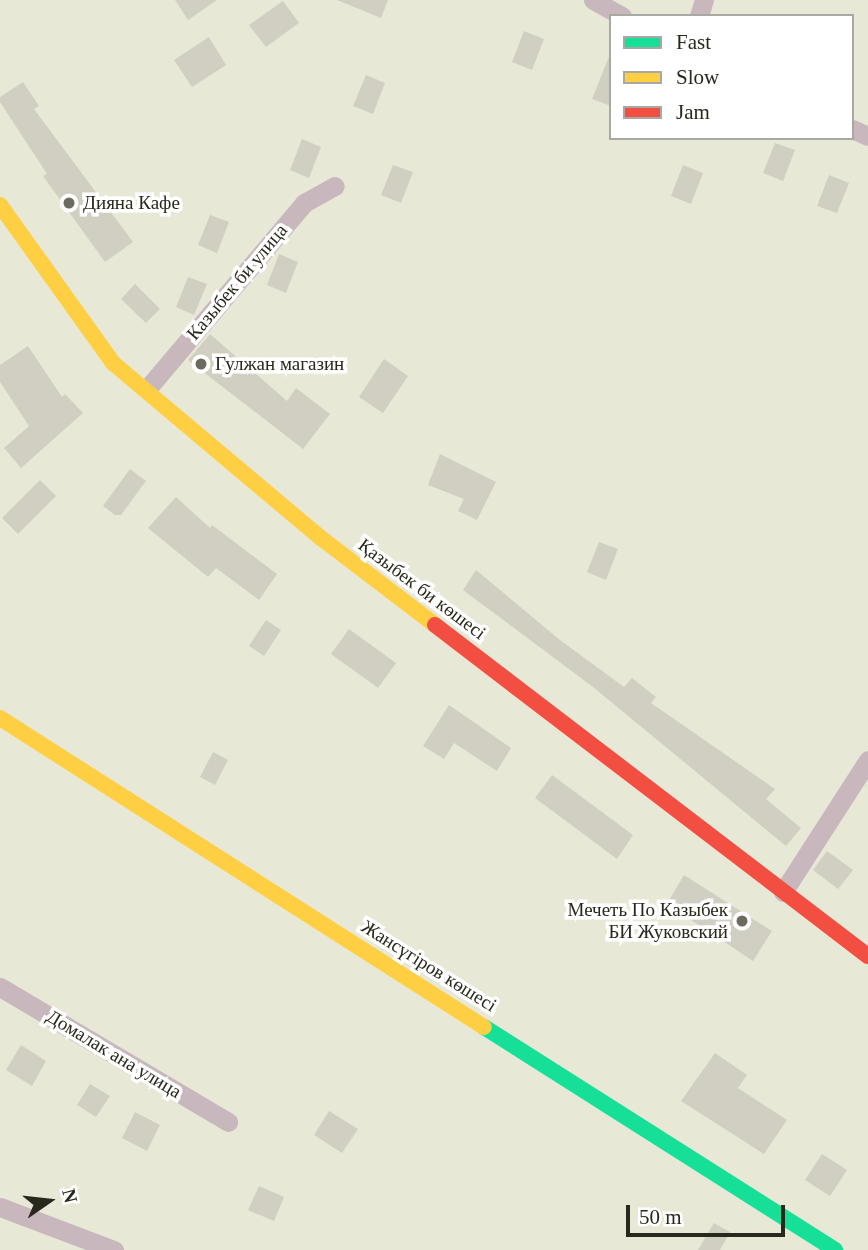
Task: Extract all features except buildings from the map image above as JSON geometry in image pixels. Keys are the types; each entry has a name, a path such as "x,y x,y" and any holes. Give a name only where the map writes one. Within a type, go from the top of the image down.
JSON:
{"main road":[{"name":"Қазыбек би көшесі","path":"0,205 113,363 321,538 868,956"},
{"name":"Жансүгіров көшесі","path":"0,718 835,1250"}],"street":[{"path":"593,0 618,14"},
{"name":"Казыбек би улица","path":"147,389 304,203 335,186"},
{"path":"783,892 868,760"},
{"name":"Домалак ана улица","path":"0,987 228,1122"},
{"path":"0,1207 114,1250"}],"traffic: fast":[{"path":"484,1027 835,1250"}],"traffic: slow":[{"path":"0,205 113,363 321,538 435,625"},
{"path":"0,718 484,1027"}],"traffic: jam":[{"path":"435,625 868,956"}],"place":[{"name":"Дияна Кафе","path":"69,203"},
{"name":"Гулжан магазин","path":"201,364"},
{"name":"Мечеть По Казыбек БИ Жуковский","path":"742,921"}]}
